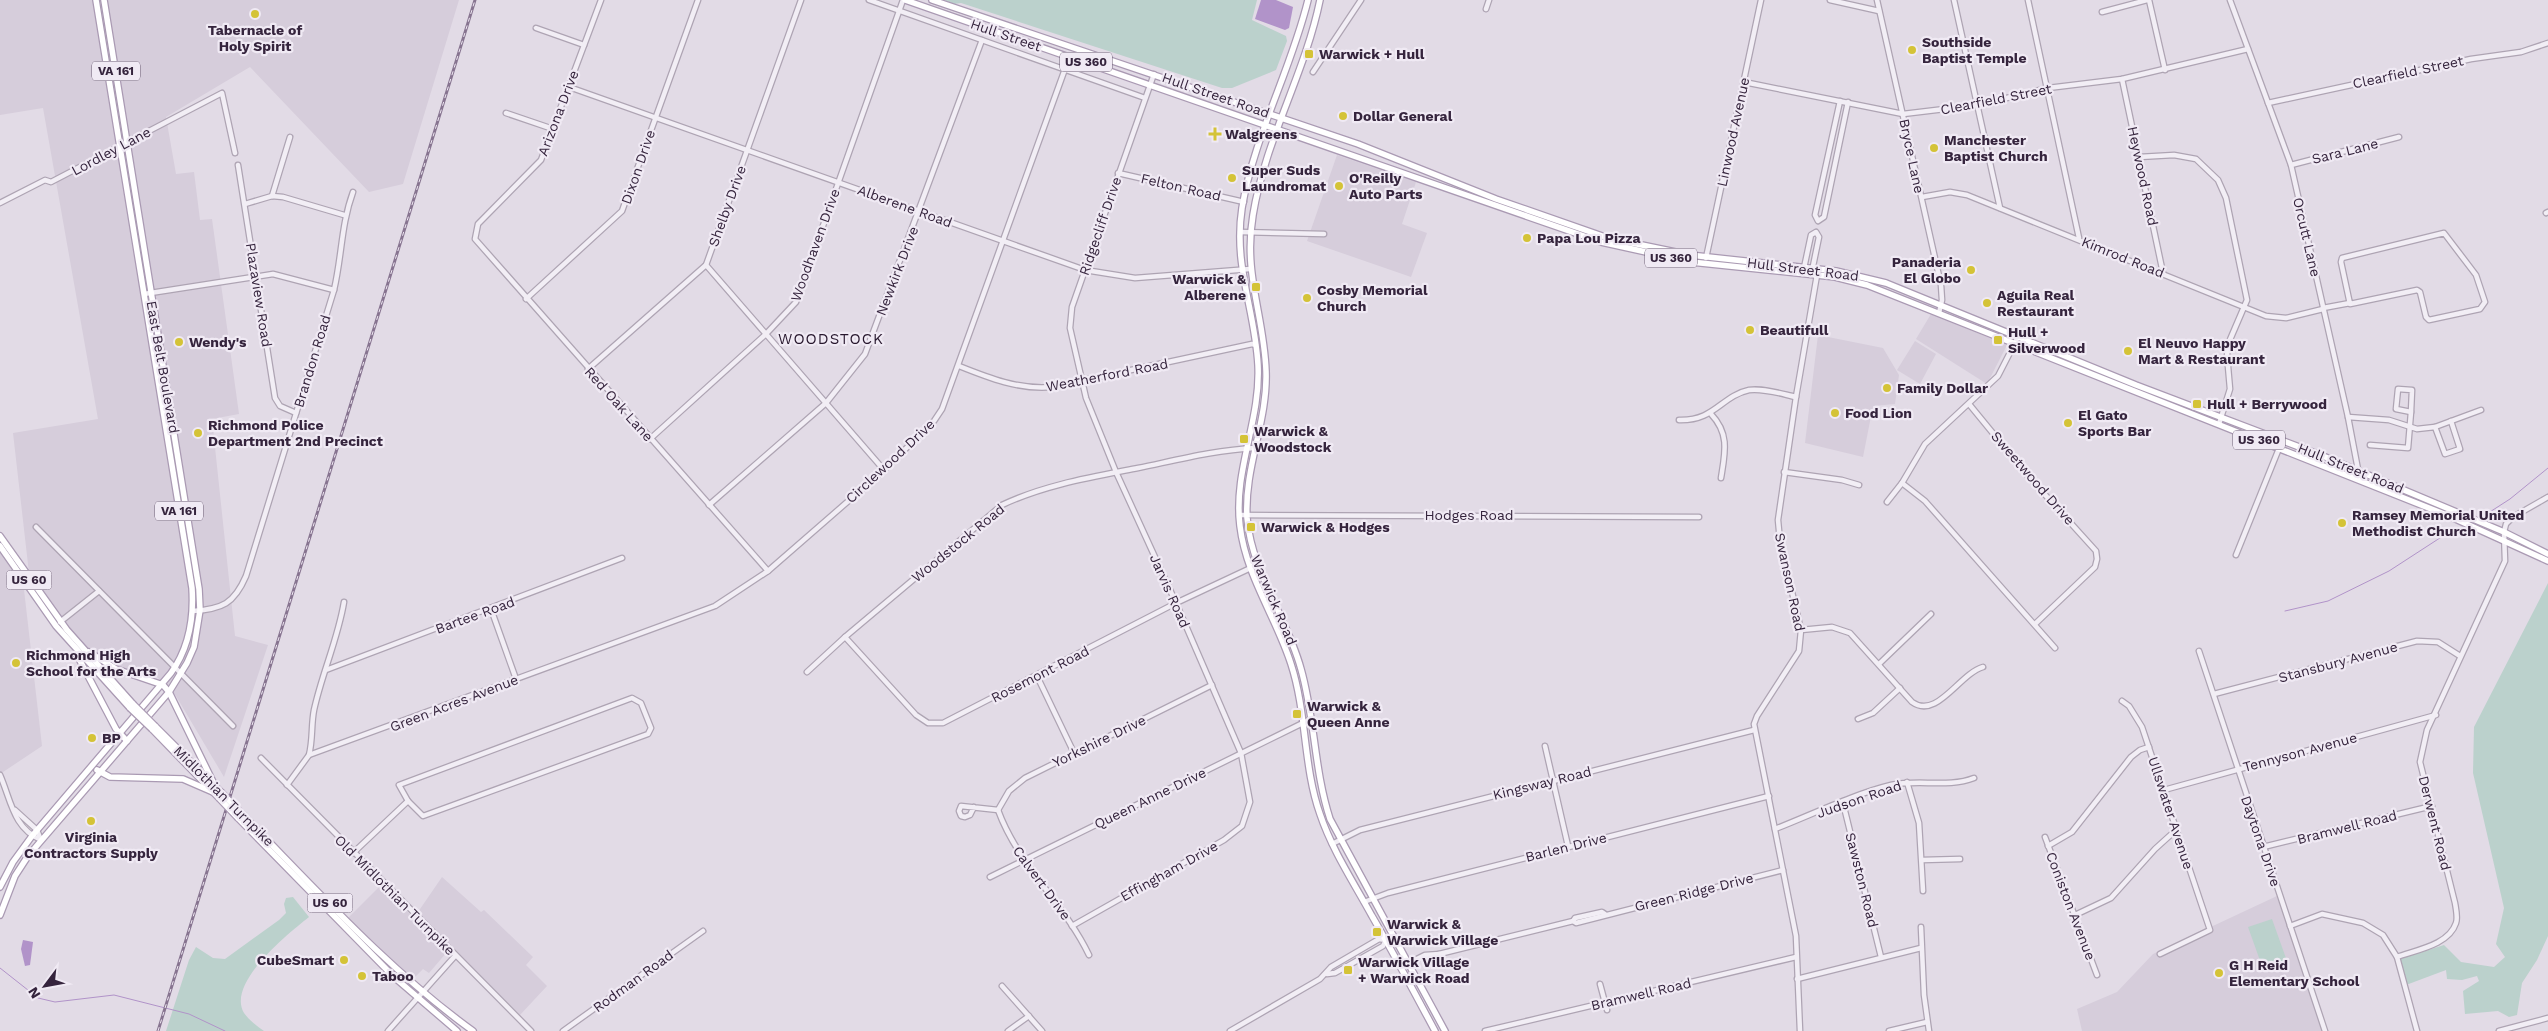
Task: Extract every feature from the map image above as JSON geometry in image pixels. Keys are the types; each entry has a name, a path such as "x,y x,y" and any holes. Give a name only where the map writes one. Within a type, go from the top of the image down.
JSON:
{"main road":[{"name":"East Belt Boulevard","path":"96,0 192,588 193,611 186,642 173,671 120,735"},
{"name":"East Belt Boulevard","path":"104,0 181,472 200,610 194,647 180,675 169,692 127,741"},
{"name":"Hull Street","path":"904,0 1277,130"},
{"name":"Hull Street","path":"932,0 1154,74"},
{"name":"Warwick Road","path":"1308,0 1291,61 1258,147 1244,202 1240,232 1241,269 1256,345 1258,365 1257,399 1240,474 1239,515 1243,543 1250,568 1288,654 1297,687 1315,796 1332,844 1435,1031"},
{"name":"Warwick Road","path":"1320,0 1307,46 1260,180 1251,232 1250,269 1266,357 1267,379 1266,399 1248,483 1247,515 1249,534 1257,565 1296,652 1305,684 1325,803 1339,839 1445,1031"},
{"name":"Hull Street Road","path":"1154,74 1358,144 1496,199 1576,227 1641,246 1705,260"},
{"name":"Hull Street Road","path":"1277,130 1601,242 1651,255 1877,280 2505,540 2548,561"},
{"name":"Hull Street Road","path":"1815,272 1867,285 2016,339"},
{"name":"Hull Street Road","path":"2220,421 2282,441 2358,471 2504,532 2548,554"},
{"name":"Midlothian Turnpike","path":"0,536 60,622 132,706"},
{"name":"Midlothian Turnpike","path":"0,546 31,592 71,644 417,998 457,1031"},
{"path":"71,644 120,735 127,741"},
{"path":"80,646 109,665 163,685 169,692 214,789"},
{"path":"151,680 161,679 173,671"},
{"name":"VA 161","path":"0,887 32,836 120,735"},
{"name":"VA 161","path":"0,915 19,869 41,840 127,741"},
{"path":"93,766 99,772 110,777 183,779 214,789"},
{"name":"Midlothian Turnpike","path":"239,815 352,926 423,992 473,1031"}],"street":[{"name":"Arizona Drive","path":"475,235 478,224 541,160 601,0"},
{"name":"Dixon Drive","path":"526,299 622,211 698,0"},
{"name":"Shelby Drive","path":"588,369 706,265 801,0"},
{"path":"869,0 1145,98"},
{"name":"Woodhaven Drive","path":"650,439 766,334 796,302 904,0"},
{"path":"1313,72 1361,0"},
{"path":"1486,9 1489,0"},
{"name":"Linwood Avenue","path":"1705,260 1761,0"},
{"path":"1830,0 1880,11"},
{"name":"Bryce Lane","path":"1877,0 1941,285 1939,312"},
{"path":"1954,0 2000,208"},
{"path":"2028,0 2079,238"},
{"path":"2102,12 2148,0 2165,70"},
{"name":"Orcutt Lane","path":"2230,0 2290,165 2348,417 2360,480"},
{"path":"536,28 584,45"},
{"name":"Newkirk Drive","path":"709,505 826,403 865,354 920,212 982,40"},
{"name":"Clearfield Street","path":"2268,103 2471,58 2521,52 2548,43"},
{"name":"Clearfield Street","path":"1744,82 1903,114 1978,105 2048,88 2122,79 2248,49"},
{"name":"Circlewood Drive","path":"634,638 715,606 768,571 884,470 934,421 942,409 959,366 1001,241 1065,69"},
{"name":"Ridgecliff Drive","path":"1083,382 1070,328 1072,306 1154,74"},
{"name":"Heywood Road","path":"2122,79 2163,273"},
{"name":"Alberene Road","path":"569,88 747,152 838,181 1085,270 1135,278 1250,269"},
{"name":"Lordley Lane","path":"0,203 45,180 52,182 222,93 235,153"},
{"path":"1840,101 1815,215 1818,221 1824,217 1848,102"},
{"path":"506,113 553,129"},
{"path":"272,196 290,137"},
{"name":"Sara Lane","path":"2290,165 2399,137"},
{"path":"2139,157 2183,155 2196,159 2218,180 2226,198 2247,300 2229,342 2227,354 2230,389 2220,421"},
{"name":"Plazaview Road","path":"238,166 275,398 280,406 296,413"},
{"name":"Felton Road","path":"1118,173 1244,202"},
{"name":"Brandon Road","path":"193,611 226,604 239,592 334,290 339,268 344,215 353,192"},
{"name":"Kimrod Road","path":"1922,197 1950,192 1967,195 2079,238 2266,316 2286,318 2419,290 2426,317 2429,320 2480,309 2485,302 2476,275 2444,233 2342,258 2350,303"},
{"path":"245,204 272,196 292,199 344,215"},
{"name":"Swanson Road","path":"1754,730 1757,716 1800,648 1801,630 1778,528 1784,472 1815,272 1819,236 1814,231 1811,235 1804,271"},
{"path":"1240,232 1324,234"},
{"name":"Red Oak Lane","path":"475,235 477,243 768,571"},
{"path":"706,265 884,470"},
{"path":"144,294 256,275 278,274 334,290"},
{"path":"1887,502 1902,483 1925,444 1998,376 2016,339"},
{"name":"Weatherford Road","path":"959,366 995,380 1023,387 1052,388 1252,344 1256,345"},
{"name":"Jarvis Road","path":"1083,382 1086,398 1116,472 1241,752 1250,802"},
{"path":"2370,445 2408,448 2411,426 2412,390 2398,389 2396,410 2411,412"},
{"path":"1679,420 1697,419 1711,414 1737,395 1748,391 1762,390 1796,397"},
{"name":"Sweetwood Drive","path":"1969,404 2028,476 2096,551 2098,559 2095,567 2035,624"},
{"path":"2348,417 2389,420 2417,429 2435,427 2481,410"},
{"path":"1711,414 1721,426 1725,437 1721,478"},
{"path":"2435,427 2445,454 2460,449 2451,421"},
{"path":"2236,555 2282,441"},
{"name":"Woodstock Road","path":"807,672 845,637 1002,505 1020,496 1116,472 1221,450 1255,448"},
{"path":"1784,472 1842,480 1859,485"},
{"path":"1902,483 1925,501 2055,648"},
{"path":"2504,532 2510,520 2548,497"},
{"name":"Hodges Road","path":"1239,515 1699,517"},
{"path":"36,527 99,591 173,671 180,675 233,726"},
{"name":"Derwent Road","path":"2396,957 2438,943 2448,935 2456,922 2455,903 2420,762 2427,730 2436,715 2460,656 2505,561 2504,532"},
{"name":"Bartee Road","path":"326,670 622,558"},
{"name":"Rosemont Road","path":"845,637 916,715 928,723 944,723 1176,603 1257,565"},
{"path":"60,622 99,591"},
{"path":"287,785 309,755 313,741 314,711 341,624 344,602"},
{"path":"491,609 516,679"},
{"path":"1879,664 1931,614"},
{"path":"1801,630 1827,627 1844,630 1855,638 1916,705 1930,706 1938,702 1971,671 1982,667"},
{"name":"Green Acres Avenue","path":"309,755 634,638"},
{"name":"Stansbury Avenue","path":"2214,694 2417,641 2438,642 2460,656"},
{"name":"Daytona Drive","path":"2199,651 2325,1031"},
{"path":"1037,676 1074,753"},
{"name":"Yorkshire Drive","path":"998,810 1009,791 1025,778 1212,685"},
{"path":"1858,719 1872,713 1900,688"},
{"path":"632,698 641,703 651,728 648,734 423,816 408,801 399,785 632,698"},
{"name":"Ullswater Avenue","path":"2122,701 2129,706 2142,727 2150,747 2210,930 2160,954"},
{"name":"Tennyson Avenue","path":"2164,790 2436,715"},
{"name":"Queen Anne Drive","path":"990,877 1241,752 1311,720"},
{"path":"1754,730 1769,796 1796,936 1800,1031"},
{"name":"Kingsway Road","path":"1332,844 1360,830 1754,730"},
{"path":"1545,746 1568,846"},
{"path":"2048,846 2072,832 2131,757 2140,750 2150,747"},
{"name":"Old Midlothian Turnpike","path":"261,758 531,1031"},
{"path":"0,775 15,810 17,821 32,836 41,840"},
{"name":"Judson Road","path":"1775,829 1880,788 1907,782 1959,782 1974,778"},
{"path":"1907,782 1919,823 1923,891"},
{"name":"Barlen Drive","path":"1364,902 1568,846 1769,796"},
{"path":"353,853 408,801"},
{"name":"Effingham Drive","path":"1072,926 1224,840 1242,826 1250,802"},
{"name":"Sawston Road","path":"1843,803 1881,957"},
{"name":"Bramwell Road","path":"2263,847 2432,806"},
{"path":"974,807 998,810"},
{"path":"15,810 38,830 41,840"},
{"name":"Calvert Drive","path":"998,810 1004,827 1023,861 1072,926 1089,955"},
{"path":"2075,915 2111,898 2154,849 2176,830"},
{"name":"Coniston Avenue","path":"2045,837 2097,975"},
{"path":"1922,860 1960,859"},
{"name":"Green Ridge Drive","path":"1401,967 1423,958 1573,921 1575,918 1602,912 1606,914 1783,870"},
{"path":"2290,926 2322,914 2364,923 2383,935 2396,957 2417,1031"},
{"path":"1922,927 1921,948 1929,1031"},
{"name":"Rodman Road","path":"563,1031 703,931"},
{"path":"1230,1031 1327,974 1335,973 1383,946 1386,940 1393,936"},
{"path":"1798,979 1921,948"},
{"path":"388,1031 456,956"},
{"name":"Bramwell Road","path":"1485,1031 1796,957"},
{"path":"1600,984 1607,1010"},
{"path":"1002,986 1042,1031"},
{"path":"1008,1031 1029,1016"},
{"path":"2498,1031 2548,1018"},
{"path":"1889,1031 1927,1022"}],"shaded area":[{"path":"0,0 459,0 403,184 369,192 250,67 166,117 176,174 194,172 200,220 212,219 239,414 212,419 235,636 268,645 224,777 176,696 157,677 138,674 108,663 86,649 29,573 13,433 98,419 43,108 0,115"},
{"path":"1261,0 1276,0 1293,7 1289,28 1285,30 1255,19"},
{"path":"1337,155 1416,182 1402,224 1427,233 1411,277 1307,241"},
{"path":"1931,314 2007,345 1987,384 1916,339"},
{"path":"1818,335 1883,348 1899,375 1895,404 1873,406 1863,457 1805,443"},
{"path":"1915,341 1936,354 1920,384 1897,370"},
{"name":"Richmond High School for the Arts","path":"0,546 23,581 42,746 0,774"},
{"path":"442,877 481,912 484,910 533,957 526,965 547,986 520,1015 418,912"},
{"path":"381,885 447,952 429,973 423,969 413,979 348,918"},
{"name":"G H Reid Elementary School","path":"2277,896 2323,1031 2082,1031 2077,1009 2117,992 2153,954"},
{"path":"23,940 33,942 30,965 25,966 21,949"}],"green space":[{"path":"944,0 1257,0 1252,20 1286,36 1287,41 1276,70 1232,88 1222,88 961,3 954,4"},
{"path":"2548,583 2548,936 2537,960 2522,983 2517,1015 2509,1017 2498,1011 2465,1014 2463,991 2479,981 2477,976 2462,980 2447,979 2446,970 2406,985 2400,959 2444,945 2461,962 2494,967 2505,957 2496,944 2504,908 2473,773 2474,727"},
{"path":"293,897 309,917 275,946 262,960 251,974 244,988 241,1001 244,1013 264,1031 166,1031 189,960 196,947 213,958 225,959 279,920 286,913 284,904 286,898"},
{"path":"2272,919 2287,961 2263,969 2248,927"}],"waterway":[{"path":"2482,517 2510,499 2548,468"},
{"path":"2285,611 2328,601 2389,571 2446,534 2467,529"},
{"path":"0,968 38,998 55,1002 114,995 189,1014 225,1031"}],"railway":[{"path":"158,1031 475,0"}],"place":[{"name":"Tabernacle of Holy Spirit","path":"255,14"},
{"name":"Southside Baptist Temple","path":"1912,50"},
{"name":"Warwick + Hull","path":"1309,54"},
{"name":"Dollar General","path":"1343,116"},
{"name":"Walgreens","path":"1215,134"},
{"name":"Manchester Baptist Church","path":"1934,148"},
{"name":"Super Suds Laundromat","path":"1232,178"},
{"name":"O'Reilly Auto Parts","path":"1339,186"},
{"name":"Papa Lou Pizza","path":"1527,238"},
{"name":"Panaderia El Globo","path":"1971,270"},
{"name":"Warwick & Alberene","path":"1256,287"},
{"name":"Cosby Memorial Church","path":"1307,298"},
{"name":"Aguila Real Restaurant","path":"1987,303"},
{"name":"Beautifull","path":"1750,330"},
{"name":"Hull + Silverwood","path":"1998,340"},
{"name":"Wendy's","path":"179,342"},
{"name":"El Neuvo Happy Mart & Restaurant","path":"2128,351"},
{"name":"Family Dollar","path":"1887,388"},
{"name":"Hull + Berrywood","path":"2197,404"},
{"name":"Food Lion","path":"1835,413"},
{"name":"El Gato Sports Bar","path":"2068,423"},
{"name":"Richmond Police Department 2nd Precinct","path":"198,433"},
{"name":"Warwick & Woodstock","path":"1244,439"},
{"name":"Ramsey Memorial United Methodist Church","path":"2342,523"},
{"name":"Warwick & Hodges","path":"1251,527"},
{"name":"Richmond High School for the Arts","path":"16,663"},
{"name":"Warwick & Queen Anne","path":"1297,714"},
{"name":"BP","path":"92,738"},
{"name":"Virginia Contractors Supply","path":"91,821"},
{"name":"Warwick & Warwick Village","path":"1377,932"},
{"name":"CubeSmart","path":"344,960"},
{"name":"Warwick Village + Warwick Road","path":"1348,970"},
{"name":"G H Reid Elementary School","path":"2219,973"},
{"name":"Taboo","path":"362,976"}],"district":[{"name":"WOODSTOCK","path":"831,339"}]}
